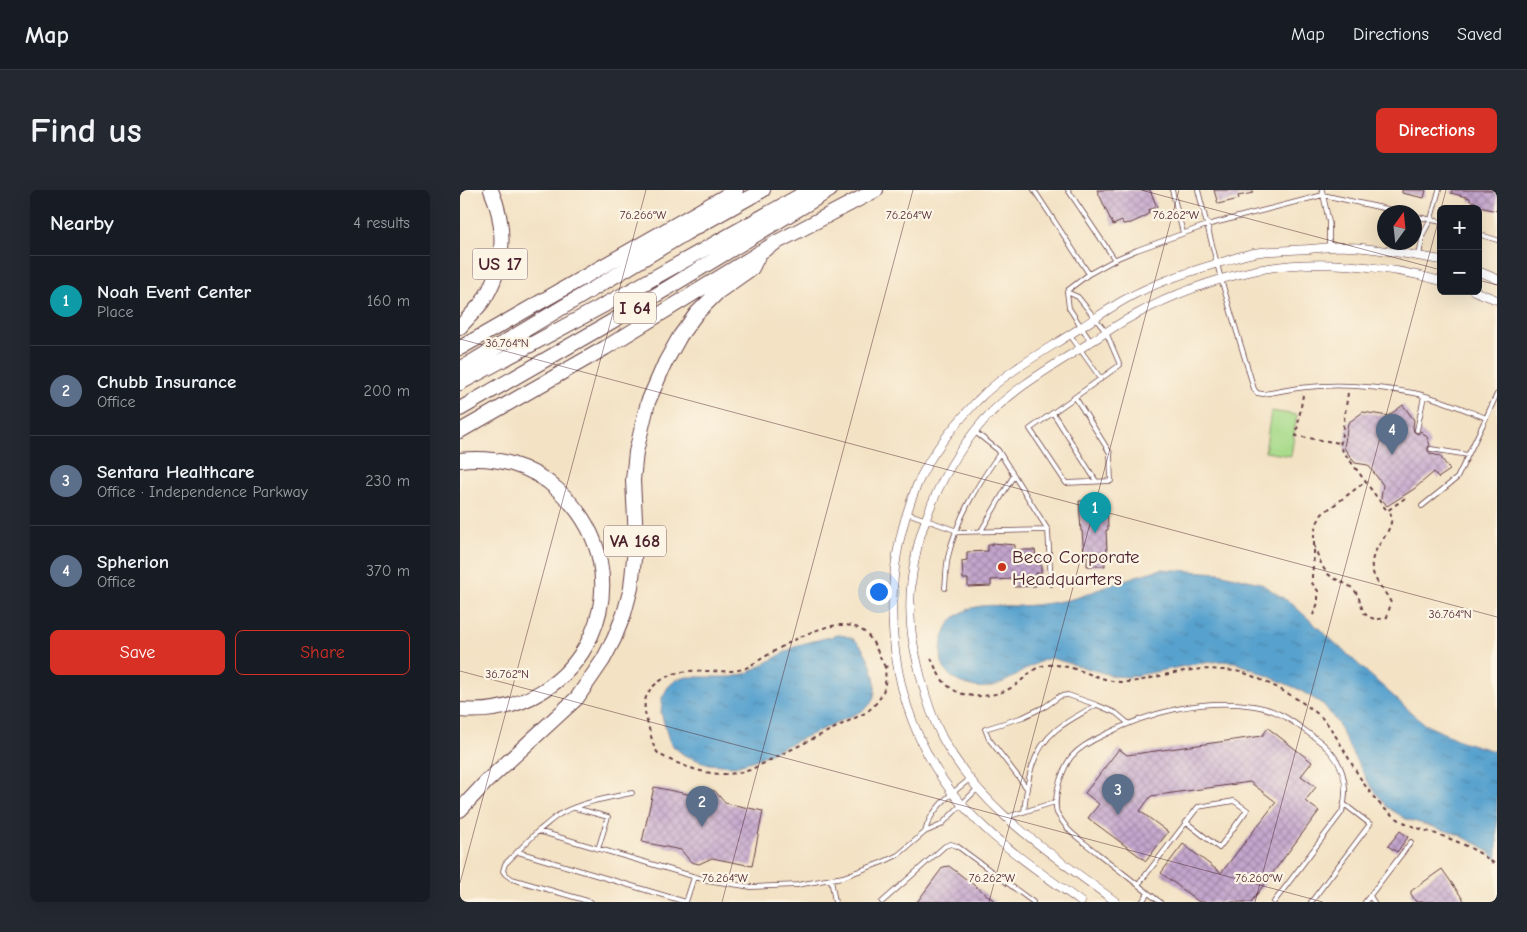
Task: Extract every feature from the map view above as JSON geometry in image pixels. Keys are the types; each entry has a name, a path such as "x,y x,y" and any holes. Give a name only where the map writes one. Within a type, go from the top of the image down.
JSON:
{"highway":[{"name":"US 17","path":"460,327 482,302 500,264 502,244 501,220 491,190"},
{"path":"460,348 736,190"},
{"path":"460,369 678,238 763,190"},
{"path":"460,383 649,281 810,190"},
{"name":"I 64","path":"460,409 623,316 830,190"},
{"path":"460,431 605,348 760,252 876,190"},
{"name":"VA 168","path":"460,810 487,781 576,698 603,660 624,614 630,588 636,539 633,480 636,452 648,402 665,363 680,336 696,314 718,292 752,268 760,252"},
{"path":"460,460 490,459 505,462 525,468 551,483 568,499 583,519 596,549 602,589 598,616 590,639 577,660 556,683 527,701 510,706 486,711 460,710"}],"street":[{"path":"1081,902 993,835 962,804 930,758 918,734 902,690 896,664 892,614 894,574 899,546 917,483 934,454 954,428 977,401 1002,378 1123,300 1148,288 1253,253 1347,247 1437,259"},
{"path":"1116,902 1005,818 977,789 944,740 932,714 915,656 911,626 910,594 915,562 934,497 958,453 986,419 1010,396 1042,372 1135,314 1168,299 1221,279 1261,270 1319,265 1378,268 1437,280"},
{"path":"1482,273 1497,279"},
{"path":"1482,294 1497,300"}],"lane":[{"path":"1034,190 1089,274"},
{"path":"1068,190 1115,260"},
{"path":"1172,190 1183,233"},
{"path":"1198,190 1221,279 1254,389 1257,393 1349,386 1384,389 1424,396 1486,418"},
{"path":"1419,256 1423,234 1431,219 1438,190"},
{"path":"1067,292 1089,274 1137,250 1208,225 1323,192 1377,206"},
{"path":"1323,192 1329,222 1329,248"},
{"path":"1422,217 1437,221"},
{"path":"1482,235 1497,240"},
{"path":"1067,292 1078,297 1106,332 1120,365 1101,379 1075,397 1030,429 1066,483 1111,481 1110,453 1075,397"},
{"path":"1067,292 1069,308 1091,342"},
{"path":"1070,335 1101,379"},
{"path":"1422,506 1458,478 1497,394"},
{"path":"1417,430 1424,396"},
{"path":"1053,413 1096,481"},
{"path":"975,432 1000,453 1048,530 1051,584"},
{"path":"1431,449 1468,456"},
{"path":"945,588 948,558 956,530 976,489 1000,453"},
{"path":"981,532 1014,475"},
{"path":"907,513 956,530 981,532 1048,530"},
{"path":"1026,787 989,740 985,729 1023,717 1064,695 1097,705 1116,714 1128,723"},
{"path":"1160,902 1068,829 1057,812 1055,802 1061,777 1072,756 1094,740 1128,723 1148,715 1199,706 1237,704 1278,712 1325,745 1342,767 1345,791 1342,812 1274,902"},
{"path":"1024,812 1026,787 1031,766 1047,739 1058,729 1097,705"},
{"path":"925,832 930,817 952,792 970,779"},
{"path":"538,831 694,877 751,887 797,885 843,876 883,862 898,854 925,832 941,825 977,789"},
{"path":"591,902 512,879 502,870 505,864 538,831 559,815 595,801 632,793"},
{"path":"1138,885 1186,822 1198,807 1234,801 1247,810 1219,848 1186,822"},
{"path":"1005,818 1055,802"},
{"path":"1311,902 1370,824 1344,804"},
{"path":"575,808 608,817 598,849"},
{"path":"1365,902 1411,842"},
{"path":"884,901 945,846 951,844 957,846 1033,902"},
{"path":"518,852 686,902 694,877"},
{"path":"831,879 835,902"},
{"path":"1142,902 1148,893"},
{"path":"1370,896 1374,902"}],"path":[{"path":"1314,545 1328,574 1349,585 1358,594 1364,613 1375,619 1381,620 1387,617 1391,603 1374,576 1372,567 1377,546 1391,526 1392,519 1389,510 1387,511 1340,447 1349,386"},
{"path":"1304,388 1296,436 1340,443"},
{"path":"1312,615 1318,603 1318,591 1312,583 1316,525 1322,514 1366,482"},
{"path":"1389,510 1408,496"},
{"path":"846,624 862,630 868,636 885,667 886,681 882,697 867,712 750,770 738,773 710,774 694,770 658,753 652,740 644,709 648,692 655,684 675,673 735,672 746,668 811,632 831,626 846,624"},
{"path":"931,658 944,683 951,689 976,697 1006,691 1036,669 1046,665 1059,666 1118,682 1132,682 1201,668 1246,674 1279,689 1306,706 1328,725 1372,795 1381,807 1394,817 1404,823 1467,846 1497,866"},
{"path":"885,667 896,664"}],"green space":[{"path":"1271,411 1297,415 1291,456 1265,452"}],"water":[{"path":"1162,569 1219,573 1260,583 1291,603 1424,724 1461,741 1497,752 1497,859 1481,846 1457,834 1406,819 1387,807 1370,785 1338,724 1324,705 1298,689 1235,662 1221,661 1195,664 1129,677 1114,676 1051,658 1031,666 1001,683 991,687 980,688 956,680 948,674 943,665 941,651 946,629 954,618 967,610 985,606 1015,606 1068,600 1129,578"},
{"path":"837,635 852,638 861,646 869,661 875,679 874,696 870,704 862,711 755,760 735,766 708,764 684,755 669,740 661,713 662,698 668,687 676,680 687,677 732,677 748,673 798,645"}],"building":[{"path":"1097,190 1150,190 1157,207 1148,210 1149,213 1144,217 1131,223 1123,224 1122,221 1113,225"},
{"path":"1214,190 1252,190 1253,193 1238,196 1239,199 1218,204"},
{"path":"1402,190 1426,190 1424,198 1402,193"},
{"path":"1452,190 1497,190 1497,211 1482,208 1482,205 1475,205 1476,202 1470,201 1470,198 1451,193"},
{"path":"1403,405 1414,420 1414,432 1418,434 1421,431 1427,437 1430,445 1428,451 1431,454 1440,456 1450,470 1438,478 1434,472 1414,489 1387,506 1381,498 1383,485 1368,465 1355,463 1344,448 1348,423 1363,412 1388,416"},
{"path":"1107,500 1108,530 1106,530 1107,553 1104,553 1105,566 1087,566 1087,554 1084,554 1081,531 1079,501"},
{"name":"Beco Corporate Headquarters","path":"992,543 1015,545 1015,550 1035,550 1036,556 1041,556 1041,573 1036,573 1036,586 1014,587 1013,579 991,580 991,586 968,587 968,579 963,579 962,561 967,560 967,552 988,551 988,545 992,545"},
{"path":"1268,728 1312,762 1301,776 1316,787 1305,801 1319,811 1251,902 1199,902 1161,873 1183,844 1221,873 1276,802 1250,782 1151,796 1140,811 1168,832 1146,861 1088,818 1099,804 1085,793 1119,749 1127,755 1262,736"},
{"path":"654,787 692,795 706,789 715,791 725,803 763,811 752,866 712,858 699,864 691,862 681,850 642,842"},
{"path":"1400,831 1408,837 1397,852 1388,846"},
{"path":"949,866 996,902 917,902 943,867"},
{"path":"1442,869 1465,902 1416,902 1411,891"}],"place":[{"name":"Spherion","path":"1392,455"},
{"name":"Noah Event Center","path":"1095,533"},
{"name":"Beco Corporate Headquarters","path":"1002,567"},
{"name":"Sentara Healthcare","path":"1118,815"},
{"name":"Chubb Insurance","path":"702,827"}]}
